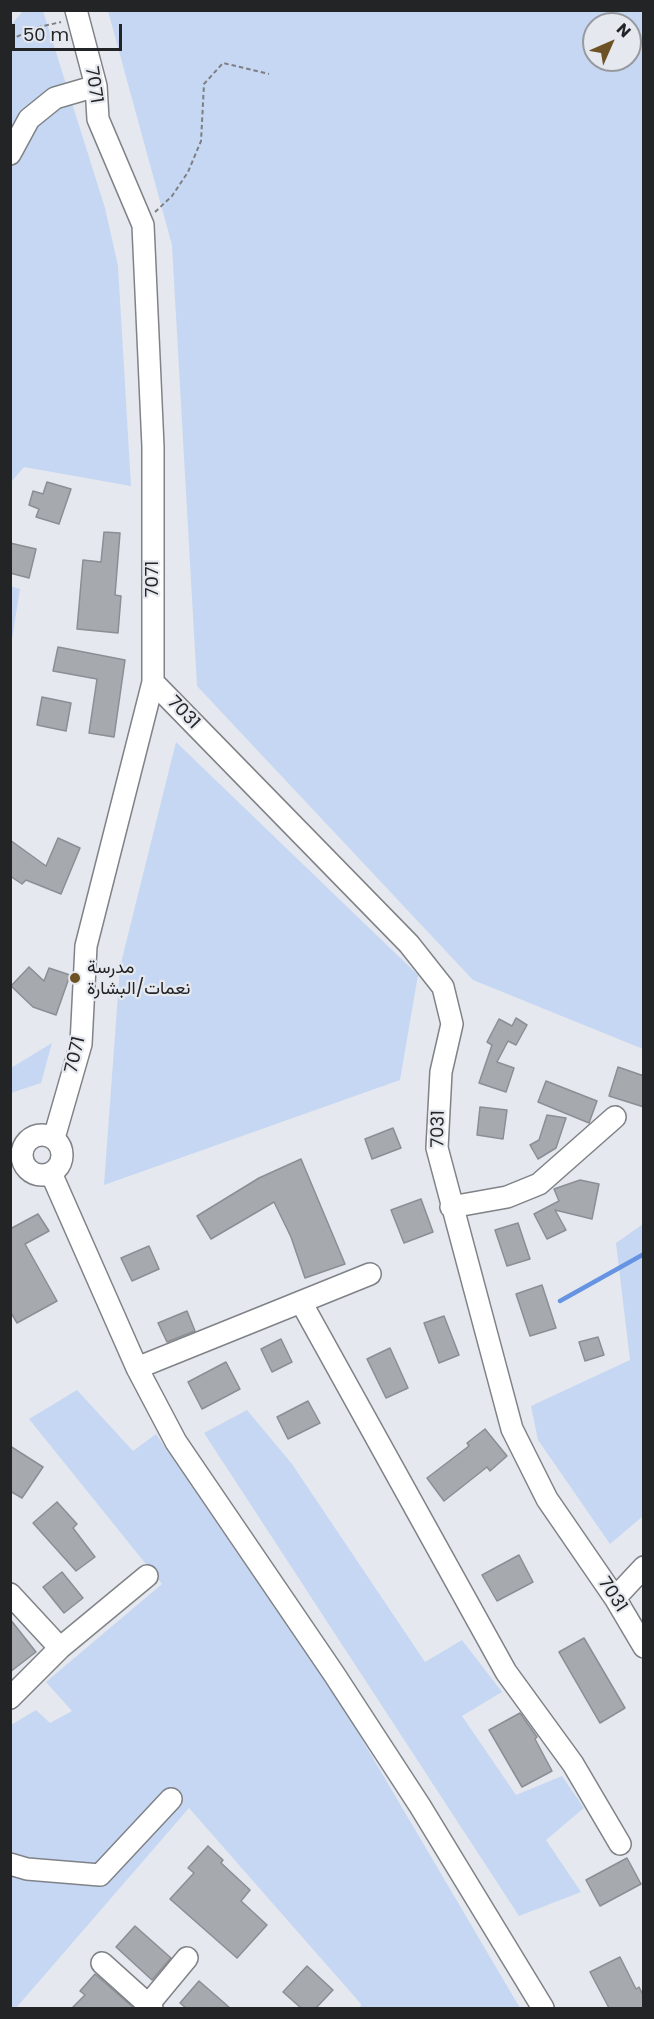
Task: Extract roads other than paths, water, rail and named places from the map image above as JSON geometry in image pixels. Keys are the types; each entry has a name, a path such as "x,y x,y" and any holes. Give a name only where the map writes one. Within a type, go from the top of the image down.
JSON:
{"street":[{"name":"7071","path":"54,1138 81,1044 86,946 153,682 153,447 143,225 98,119 96,86 77,14"},
{"path":"10,154 29,119 55,98 96,86"},
{"name":"7031","path":"153,682 409,944 443,987 452,1024 441,1072 437,1148 512,1429 547,1498 615,1598 644,1647"},
{"path":"451,1207 507,1197 539,1184 615,1117"},
{"path":"39,1135 54,1138 62,1155 57,1169 51,1173 38,1175 27,1169 17,1142 39,1135"},
{"path":"51,1173 137,1368 176,1442 340,1683 420,1806 543,2008"},
{"path":"137,1368 370,1274"},
{"path":"301,1302 506,1672 573,1764 620,1844"},
{"path":"615,1598 644,1567"},
{"path":"10,1698 60,1648 147,1576"},
{"path":"10,1594 60,1648"},
{"path":"10,1864 27,1869 100,1875 171,1799"},
{"path":"102,1963 150,2007 187,1958"}],"waterway":[{"path":"560,1301 644,1254"}],"place":[{"name":"مدرسة نعمات/البشارة","path":"75,978"}]}
